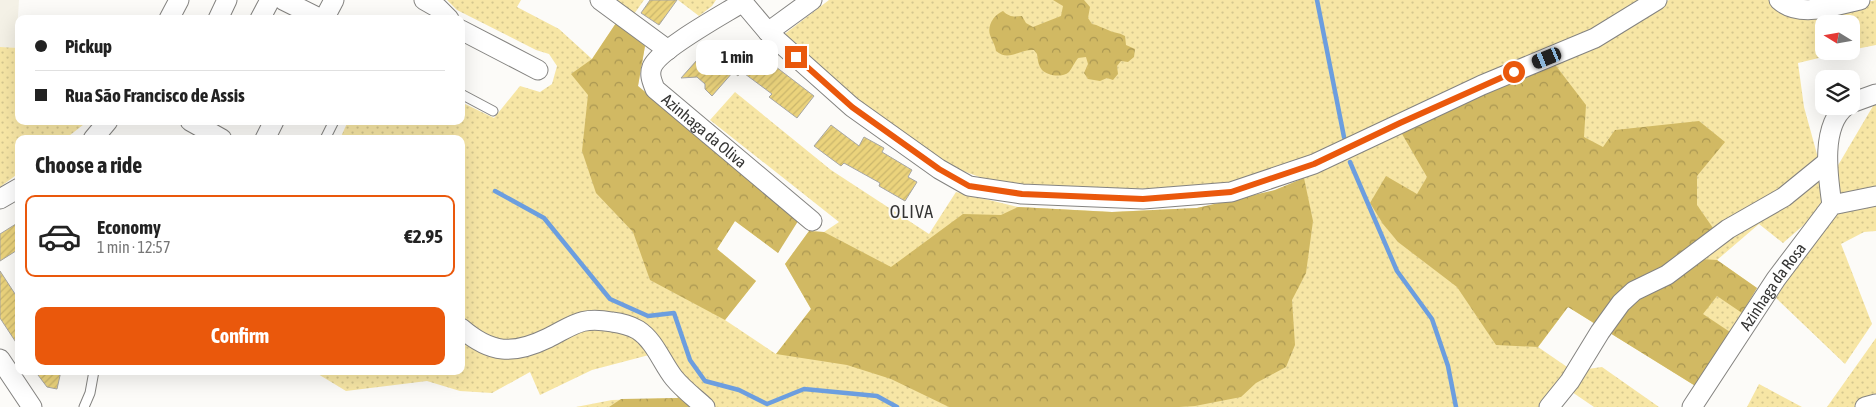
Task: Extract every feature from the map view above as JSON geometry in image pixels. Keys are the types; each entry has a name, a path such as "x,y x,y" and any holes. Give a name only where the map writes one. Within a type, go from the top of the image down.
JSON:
{"street":[{"path":"170,15 175,0"},
{"path":"220,15 227,0"},
{"path":"262,15 270,0"},
{"path":"283,0 315,15"},
{"path":"325,15 334,0"},
{"path":"424,0 438,8 445,15"},
{"path":"600,0 668,50"},
{"path":"768,32 812,0"},
{"path":"742,1 768,32 852,107 939,169 969,186 1022,194 1143,199 1231,192 1314,164 1482,85 1595,38 1657,0"},
{"path":"1779,0 1786,6 1801,9 1820,9 1860,0"},
{"name":"Azinhaga da Oliva","path":"742,1 662,53 652,66 650,77 656,89 812,221"},
{"path":"465,32 538,70"},
{"path":"1860,100 1876,94"},
{"path":"1838,115 1833,122 1829,139 1827,162 1832,205 1876,196"},
{"path":"96,135 105,125"},
{"path":"197,125 215,135"},
{"path":"1549,407 1570,381 1600,332 1621,303 1634,291 1667,275 1728,229 1784,197 1827,162"},
{"path":"0,199 15,190"},
{"name":"Azinhaga da Rosa","path":"1692,407 1776,279 1832,205"},
{"path":"465,331 476,341 492,348 507,349 524,347 548,338 584,320 599,319 620,323 638,330 654,348 674,378 705,407"},
{"path":"0,359 7,383 32,407"},
{"path":"1865,407 1876,404"}],"lane":[{"path":"465,96 493,111"},
{"path":"84,407 90,392 93,375"}],"shaded area":[{"path":"0,0 19,0 18,15 15,15 15,48 0,47"},
{"path":"447,0 521,0 517,7 559,29 592,59 616,23 645,46 638,86 778,253 735,221 717,249 756,281 725,320 776,354 811,309 785,264 809,231 824,232 839,222 710,120 735,92 831,170 929,234 956,192 1018,207 1112,212 1197,208 1270,192 1304,178 1410,120 1553,62 1669,0 1772,0 1819,12 1876,0 1876,45 1860,48 1860,15 1815,15 1815,59 1798,63 1804,107 1823,176 1837,167 1876,101 1876,189 1835,198 1783,243 1759,224 1717,260 1757,288 1697,387 1568,307 1538,347 1573,371 1602,367 1659,407 1594,407 1572,392 1562,407 576,407 612,400 678,398 649,355 592,370 540,395 530,372 492,393 460,391 427,381 346,391 320,375 465,375 465,135 342,135 346,125 465,125 465,104 494,118 520,86 540,92 552,84 557,66 549,54 536,50 457,10"},
{"path":"615,0 644,0 634,14"},
{"path":"678,0 716,0 712,6 699,16"},
{"path":"829,0 1646,0 1596,32 1319,154 1213,189 1017,188 952,167 858,100 782,36"},
{"path":"0,47 15,48 15,125 83,125 70,135 15,135 15,176 0,187"},
{"path":"1876,199 1876,231 1864,232 1841,244 1872,324 1845,364 1776,298 1828,216"},
{"path":"1876,338 1876,407 1827,407"},
{"path":"1759,384 1802,407 1747,407"}],"green space":[{"path":"1053,0 1084,0 1090,7 1088,18 1092,24 1125,36 1126,45 1135,49 1134,57 1128,62 1121,61 1117,66 1118,74 1113,80 1107,78 1100,81 1088,79 1084,73 1088,64 1086,57 1078,58 1066,74 1055,75 1048,74 1042,70 1034,50 1010,55 1001,54 996,51 989,31 990,24 997,15 1003,11 1012,16 1022,16 1026,23 1033,27 1061,16 1063,6"},
{"path":"616,23 645,46 638,86 800,218 778,253 735,221 717,249 756,281 725,320 650,280 633,232 596,193 582,151 588,95 571,74 592,59"},
{"path":"1553,62 1586,105 1584,137 1603,147 1615,130 1699,121 1725,142 1697,176 1697,205 1713,228 1701,259 1717,260 1757,288 1742,313 1717,296 1703,314 1730,332 1697,387 1568,307 1538,347 1496,345 1457,287 1398,242 1383,224 1370,203 1386,176 1417,194 1427,177 1398,127"},
{"path":"1304,178 1313,221 1306,273 1292,300 1295,345 1286,367 1256,383 1241,397 1195,406 1179,407 949,407 891,379 847,365 776,354 811,309 785,264 809,231 824,232 891,267 963,214 1001,215 1018,207 1112,212 1197,208 1275,190"},
{"path":"679,398 693,407 609,407 621,399"}],"building":[{"path":"650,0 677,0 659,25 641,13"},
{"path":"722,44 730,51 733,48 755,68 763,57 814,96 797,118 769,97 772,94 741,71 738,76 733,72 712,96 705,89 705,84 697,77 681,78 705,51 712,58"},
{"path":"831,125 859,146 864,137 884,148 882,152 912,170 908,177 917,182 905,201 879,186 880,183 844,163 841,166 814,146"},
{"path":"15,225 15,252 0,261 0,234"},
{"path":"0,271 15,294 15,341 0,318"},
{"path":"38,375 60,375 57,389 47,387"}],"waterway":[{"path":"1317,0 1344,137"},
{"path":"1350,162 1397,271 1432,319 1448,366 1456,407"},
{"path":"495,191 544,218 610,299 648,316 674,313 690,360 705,381 739,390 767,404 804,389 877,396 897,407"}],"district":[{"name":"OLIVA","path":"912,211"}],"route":[{"path":"796,57 852,107 939,169 969,186 1022,194 1143,199 1231,192 1314,164 1482,85 1514,72"}]}
